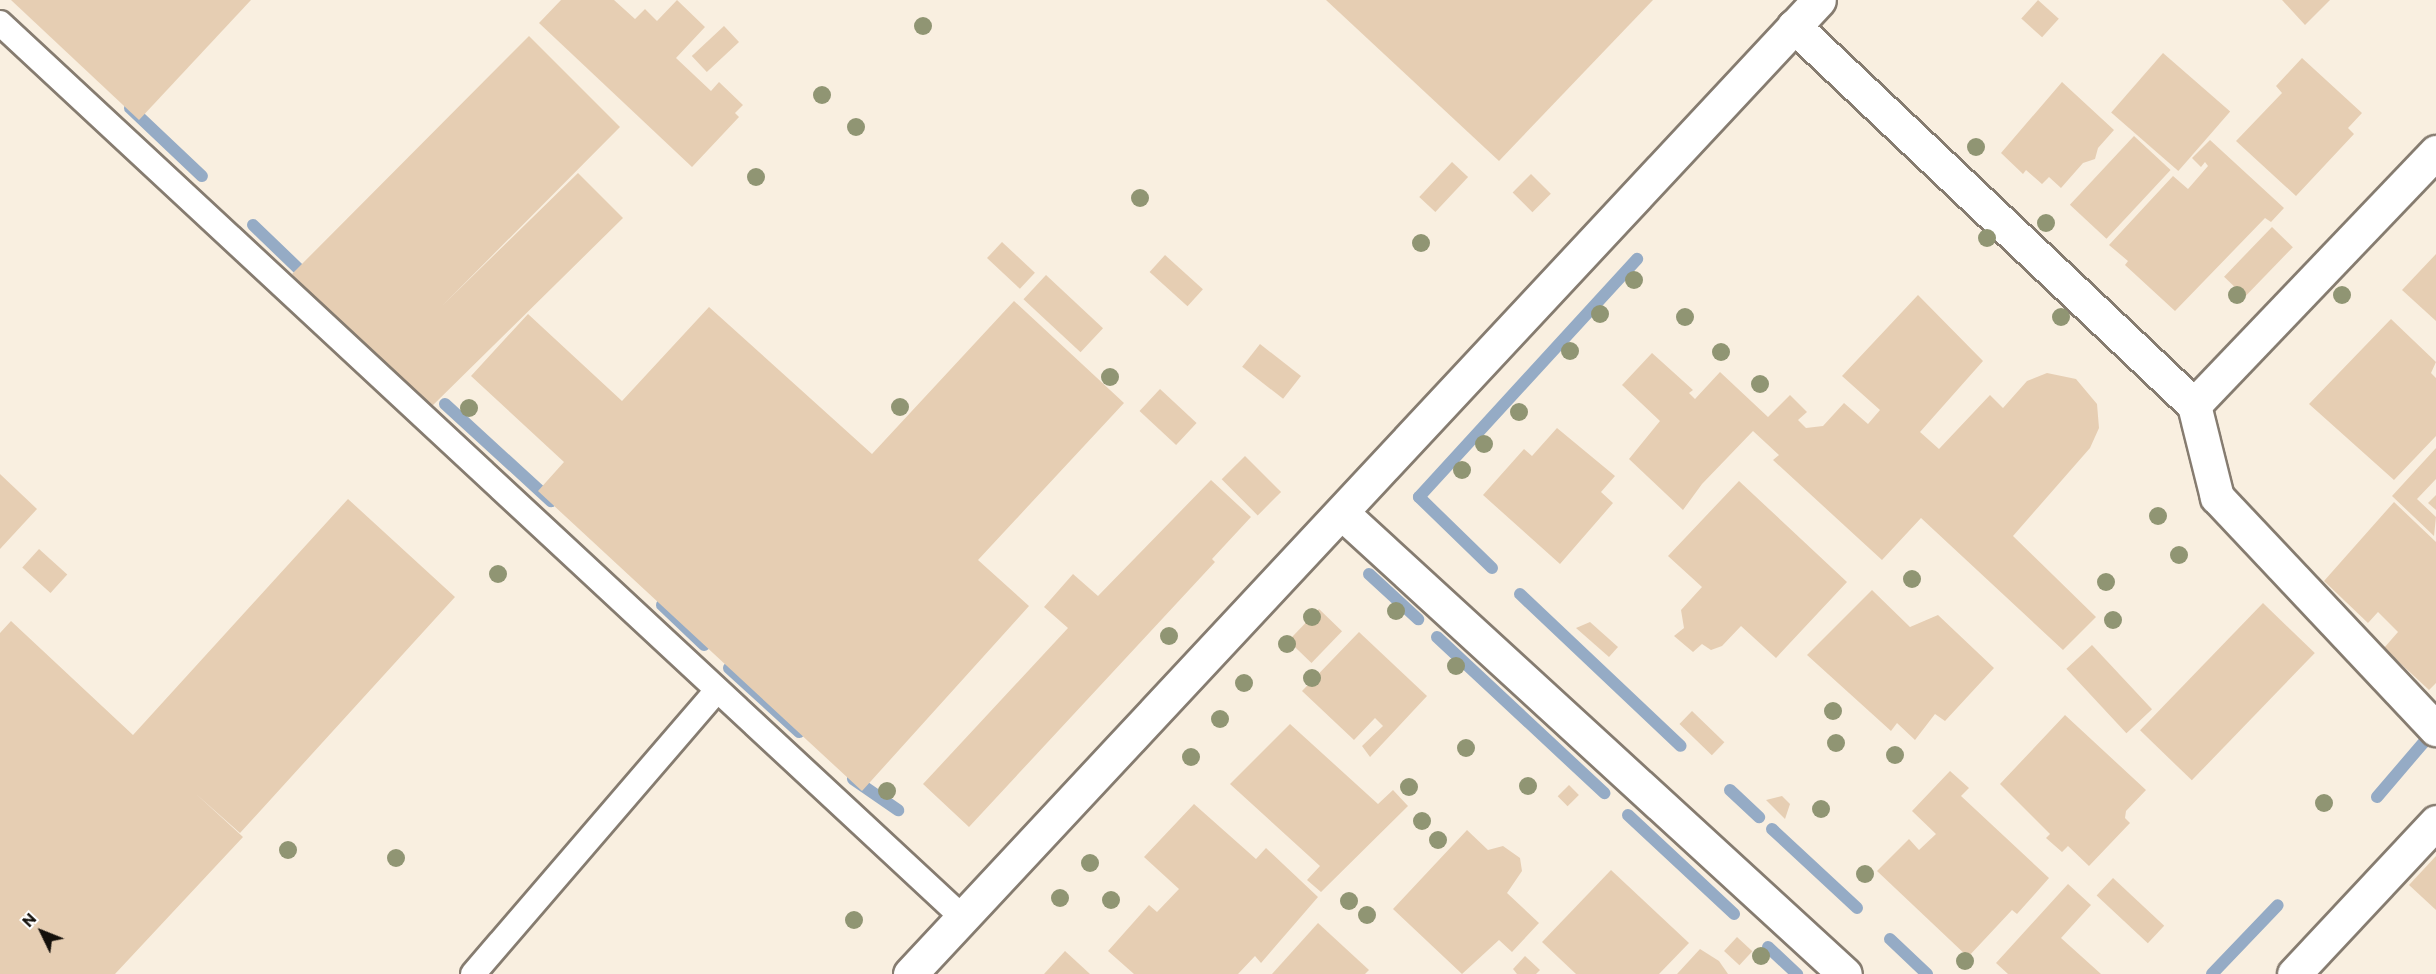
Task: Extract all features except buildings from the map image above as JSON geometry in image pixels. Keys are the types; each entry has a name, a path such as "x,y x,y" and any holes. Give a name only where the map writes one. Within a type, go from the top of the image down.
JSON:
{"street":[{"path":"910,974 1819,0"},
{"path":"1794,26 2194,405 2217,497 2436,729"},
{"path":"2194,405 2436,152"},
{"path":"1342,513 1845,974"},
{"path":"2294,974 2436,822"}],"lane":[{"path":"0,23 963,918"},
{"path":"473,974 717,690"}],"waterway":[{"path":"130,108 202,176"},
{"path":"253,225 308,278"},
{"path":"1492,568 1419,497 1637,259"},
{"path":"445,404 551,501"},
{"path":"1369,574 1418,619"},
{"path":"1520,594 1681,746"},
{"path":"662,605 704,645"},
{"path":"1437,637 1604,793"},
{"path":"729,668 799,732"},
{"path":"2377,797 2435,729"},
{"path":"853,779 898,810"},
{"path":"1730,790 1759,817"},
{"path":"1628,815 1734,914"},
{"path":"1772,829 1857,908"},
{"path":"2212,974 2278,905"},
{"path":"1890,939 1927,974"},
{"path":"1768,947 1797,974"}]}
